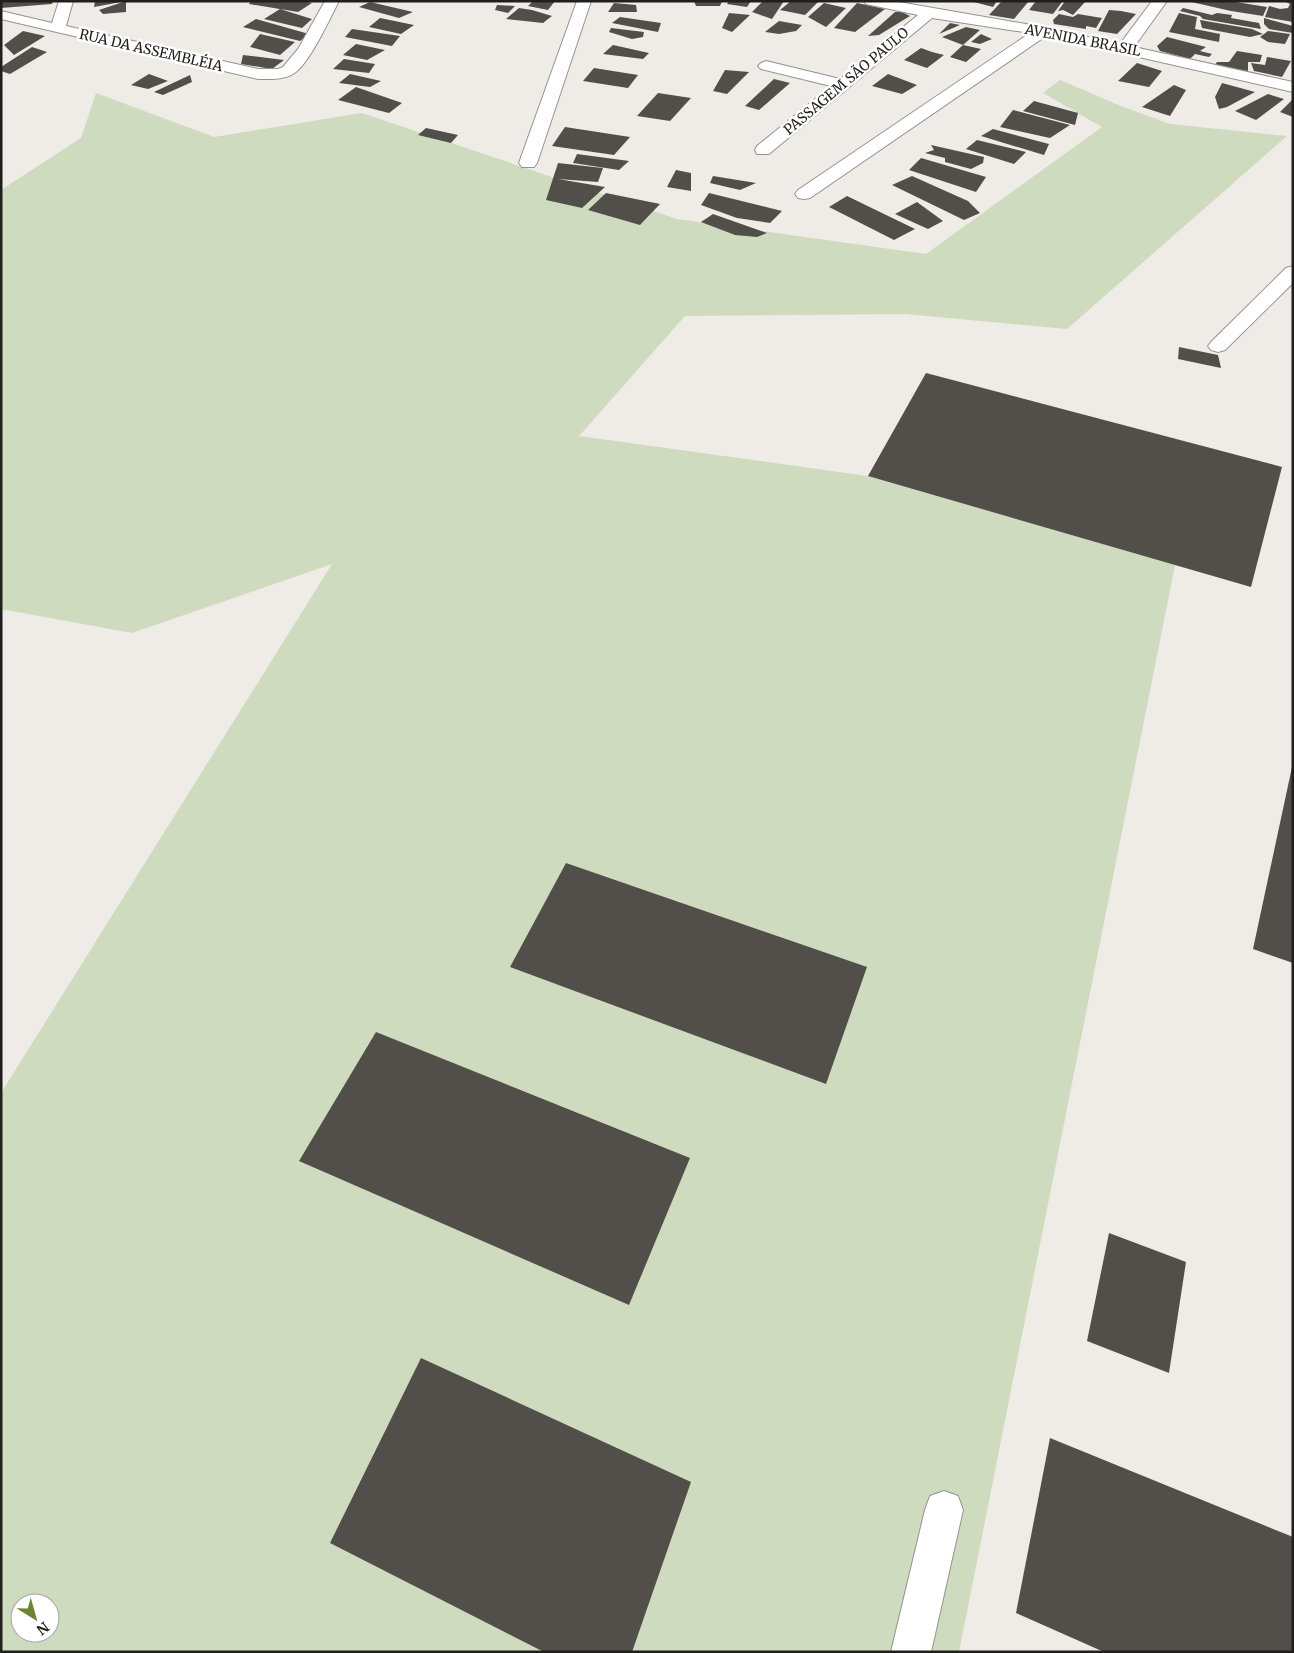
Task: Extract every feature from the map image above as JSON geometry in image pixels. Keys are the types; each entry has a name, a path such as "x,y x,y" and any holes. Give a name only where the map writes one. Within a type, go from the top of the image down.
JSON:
{"street":[{"path":"58,29 66,1"},
{"name":"RUA DA ASSEMBLÉIA","path":"1,14 58,29 258,74 277,74 289,70 297,60 332,1"},
{"path":"528,163 584,1"},
{"name":"AVENIDA BRASIL","path":"871,1 928,13 1043,31 1293,87"},
{"path":"1125,48 1160,1"},
{"name":"PASSAGEM SÃO PAULO","path":"763,150 928,13"},
{"path":"804,194 1043,31"},
{"path":"766,66 842,84"},
{"path":"1218,346 1293,272"},
{"path":"911,1652 944,1510"}],"green space":[{"path":"1060,80 1170,124 1287,136 1067,329 906,314 685,316 579,436 868,476 1175,565 959,1652 1,1652 1,1093 332,564 132,633 1,609 1,190 81,138 96,93 214,137 362,113 677,219 926,254 1102,127 1043,93"}],"building":[{"path":"1,1 53,1 52,4 1,8"},
{"path":"95,1 121,1 121,2 94,7"},
{"path":"126,1 126,12 103,14 99,10"},
{"path":"251,1 302,1 312,3 298,12 249,4"},
{"path":"533,1 555,1 548,10 528,6"},
{"path":"694,1 722,1 720,6 696,6"},
{"path":"729,1 751,1 747,7 727,4"},
{"path":"763,1 784,1 772,19 752,12"},
{"path":"791,1 819,1 805,15 780,10"},
{"path":"970,1 997,1 993,7"},
{"path":"1002,1 1029,1 1014,19 989,15"},
{"path":"1036,1 1062,2 1053,14 1029,10"},
{"path":"1065,1 1086,1 1073,15 1063,10 1058,11"},
{"path":"1187,1 1230,1 1267,7 1263,16"},
{"path":"1284,1 1293,1 1293,22 1265,17 1269,6 1280,9 1288,8 1290,4"},
{"path":"370,2 413,12 399,18 359,7"},
{"path":"614,3 636,5 637,12 608,12"},
{"path":"824,3 846,8 826,27 808,17"},
{"path":"857,3 885,9 855,32 834,28"},
{"path":"497,5 515,6 508,13 495,10"},
{"path":"519,8 552,16 543,23 506,19"},
{"path":"1183,8 1212,15 1217,13 1232,15 1231,18 1259,23 1261,29 1203,19 1200,16 1180,11"},
{"path":"280,9 312,19 302,28 264,19"},
{"path":"1109,10 1136,14 1117,34 1098,31"},
{"path":"895,12 902,12 910,16 879,35 868,36"},
{"path":"729,13 750,15 732,32 722,28"},
{"path":"1179,13 1197,17 1195,29 1220,34 1219,42 1169,32"},
{"path":"1059,14 1073,17 1078,14 1102,18 1096,28 1086,26 1086,29 1054,24 1053,20"},
{"path":"620,17 661,23 658,32 612,23"},
{"path":"380,18 414,25 401,34 369,27"},
{"path":"1264,18 1293,26 1293,33 1269,29 1264,24"},
{"path":"256,19 309,34 300,41 243,27"},
{"path":"1200,20 1252,29 1263,34 1250,37 1202,28"},
{"path":"779,21 802,25 796,31 779,34 765,32"},
{"path":"950,23 960,25 939,34"},
{"path":"966,27 980,30 963,45 942,37"},
{"path":"611,28 644,32 643,37 632,39 609,32"},
{"path":"352,29 400,36 392,46 345,37"},
{"path":"23,31 45,36 14,55 4,45"},
{"path":"1268,31 1290,34 1285,44 1268,42 1260,37"},
{"path":"260,34 295,42 280,55 250,47"},
{"path":"981,34 992,39 980,44 971,42"},
{"path":"1167,37 1206,47 1200,51 1212,54 1209,57 1195,54 1190,59 1160,51 1157,46"},
{"path":"356,44 385,50 367,60 343,55"},
{"path":"613,45 649,53 643,59 603,54"},
{"path":"963,45 981,49 966,62 950,57"},
{"path":"32,47 47,52 10,74 1,71 1,67"},
{"path":"921,48 944,55 927,68 904,60"},
{"path":"1237,51 1262,55 1260,62 1248,62 1248,71 1215,65 1217,62 1229,62"},
{"path":"243,55 284,60 272,69 241,64"},
{"path":"1267,57 1291,61 1282,77 1254,71 1251,63 1265,65"},
{"path":"344,59 375,64 369,73 333,69"},
{"path":"1137,63 1162,71 1149,87 1118,81"},
{"path":"594,68 638,75 628,88 583,81"},
{"path":"725,70 749,72 727,94 713,91"},
{"path":"149,74 168,81 148,89 131,85"},
{"path":"350,74 381,81 370,87 339,83"},
{"path":"888,74 917,85 902,94 872,86"},
{"path":"190,75 192,82 163,95 154,92"},
{"path":"774,79 790,83 759,110 745,106"},
{"path":"1222,83 1255,92 1227,107 1219,109 1215,97"},
{"path":"1174,85 1186,90 1170,116 1142,107"},
{"path":"356,87 402,103 389,113 338,100"},
{"path":"658,93 691,98 670,121 637,116"},
{"path":"1268,94 1284,99 1256,120 1235,111"},
{"path":"1293,99 1293,117 1280,112"},
{"path":"1034,101 1078,113 1075,125 1023,111"},
{"path":"1013,110 1070,125 1050,138 1000,127"},
{"path":"565,127 630,137 614,155 552,146"},
{"path":"426,128 458,135 451,143 418,135"},
{"path":"993,129 1049,144 1044,155 981,136"},
{"path":"977,140 1026,152 1014,164 966,149"},
{"path":"931,145 984,157 983,163 971,169 945,162 945,158 925,153 934,150"},
{"path":"577,154 629,161 619,170 573,163"},
{"path":"921,158 986,177 976,192 909,170"},
{"path":"558,163 603,168 598,182 558,179 605,187 582,208 546,200"},
{"path":"676,170 691,173 691,191 667,187"},
{"path":"713,176 756,183 740,190 710,183"},
{"path":"912,176 968,201 980,213 964,220 892,185"},
{"path":"606,193 660,204 640,225 588,210"},
{"path":"709,193 782,211 770,223 737,218 701,205"},
{"path":"847,196 915,229 894,240 829,207"},
{"path":"917,202 943,221 928,229 895,214"},
{"path":"713,214 767,233 757,237 735,235 701,222"},
{"path":"1179,347 1218,355 1221,368 1178,359"},
{"path":"926,373 1282,467 1251,587 868,476"},
{"path":"1293,767 1293,963 1253,949"},
{"path":"566,863 867,967 826,1084 510,967"},
{"path":"376,1032 690,1158 629,1305 299,1161"},
{"path":"1109,1233 1186,1262 1169,1373 1087,1341"},
{"path":"421,1358 691,1482 632,1652 544,1652 330,1543"},
{"path":"1050,1438 1293,1537 1293,1652 1104,1652 1016,1613"}]}
